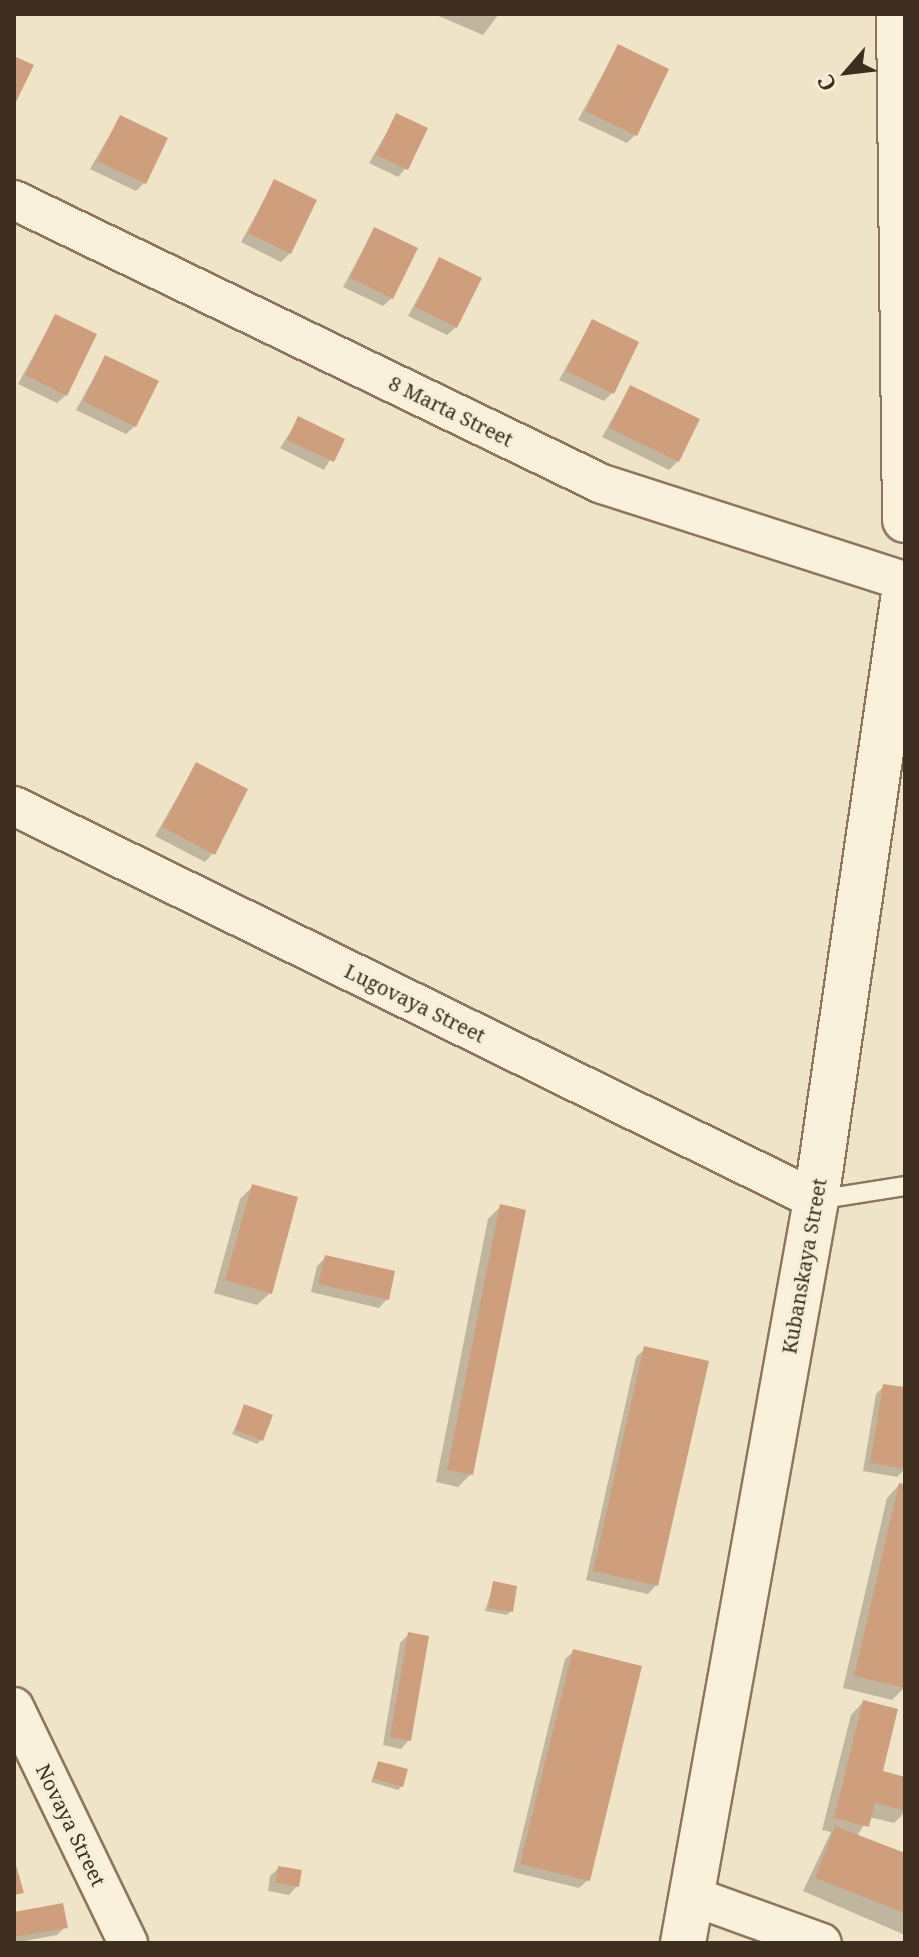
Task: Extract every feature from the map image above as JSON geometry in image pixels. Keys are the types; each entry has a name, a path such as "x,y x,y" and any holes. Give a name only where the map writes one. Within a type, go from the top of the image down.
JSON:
{"main road":[{"path":"899,14 905,520"},
{"name":"Kubanskaya Street","path":"683,1943 816,1200 905,584"}],"street":[{"name":"8 Marta Street","path":"14,200 602,484 905,584"},
{"name":"Lugovaya Street","path":"14,806 816,1200"},
{"name":"Novaya Street","path":"14,1707 128,1943"},
{"path":"692,1896 822,1943"}],"lane":[{"path":"816,1200 905,1186"}],"building":[{"path":"618,44 669,69 637,136 585,111"},
{"path":"14,56 34,65 14,106"},
{"path":"396,113 428,128 408,170 376,155"},
{"path":"120,115 168,138 146,184 97,161"},
{"path":"274,179 317,200 291,254 248,233"},
{"path":"374,227 418,248 393,299 350,278"},
{"path":"439,257 482,278 457,328 415,307"},
{"path":"55,314 97,334 67,396 25,375"},
{"path":"592,319 639,342 614,394 566,371"},
{"path":"105,355 159,381 136,427 83,401"},
{"path":"630,385 700,419 679,462 609,428"},
{"path":"298,416 345,439 334,462 287,440"},
{"path":"196,762 248,789 215,855 162,827"},
{"path":"252,1184 298,1197 272,1294 225,1280"},
{"path":"500,1204 526,1210 473,1475 447,1470"},
{"path":"325,1255 395,1271 389,1300 318,1284"},
{"path":"644,1346 709,1361 658,1586 593,1571"},
{"path":"883,1384 905,1387 905,1469 870,1463"},
{"path":"244,1404 273,1415 263,1441 235,1430"},
{"path":"899,1483 905,1484 905,1688 854,1676"},
{"path":"493,1581 517,1586 513,1612 488,1608"},
{"path":"408,1632 429,1636 411,1741 390,1737"},
{"path":"573,1649 642,1666 590,1881 520,1864"},
{"path":"863,1700 898,1709 883,1771 905,1777 905,1811 875,1803 869,1827 834,1818"},
{"path":"378,1761 408,1769 403,1787 373,1779"},
{"path":"835,1826 905,1853 905,1913 815,1878"},
{"path":"14,1858 24,1893 14,1895"},
{"path":"278,1866 302,1870 299,1887 275,1883"},
{"path":"63,1903 68,1928 14,1937 14,1912"}]}
